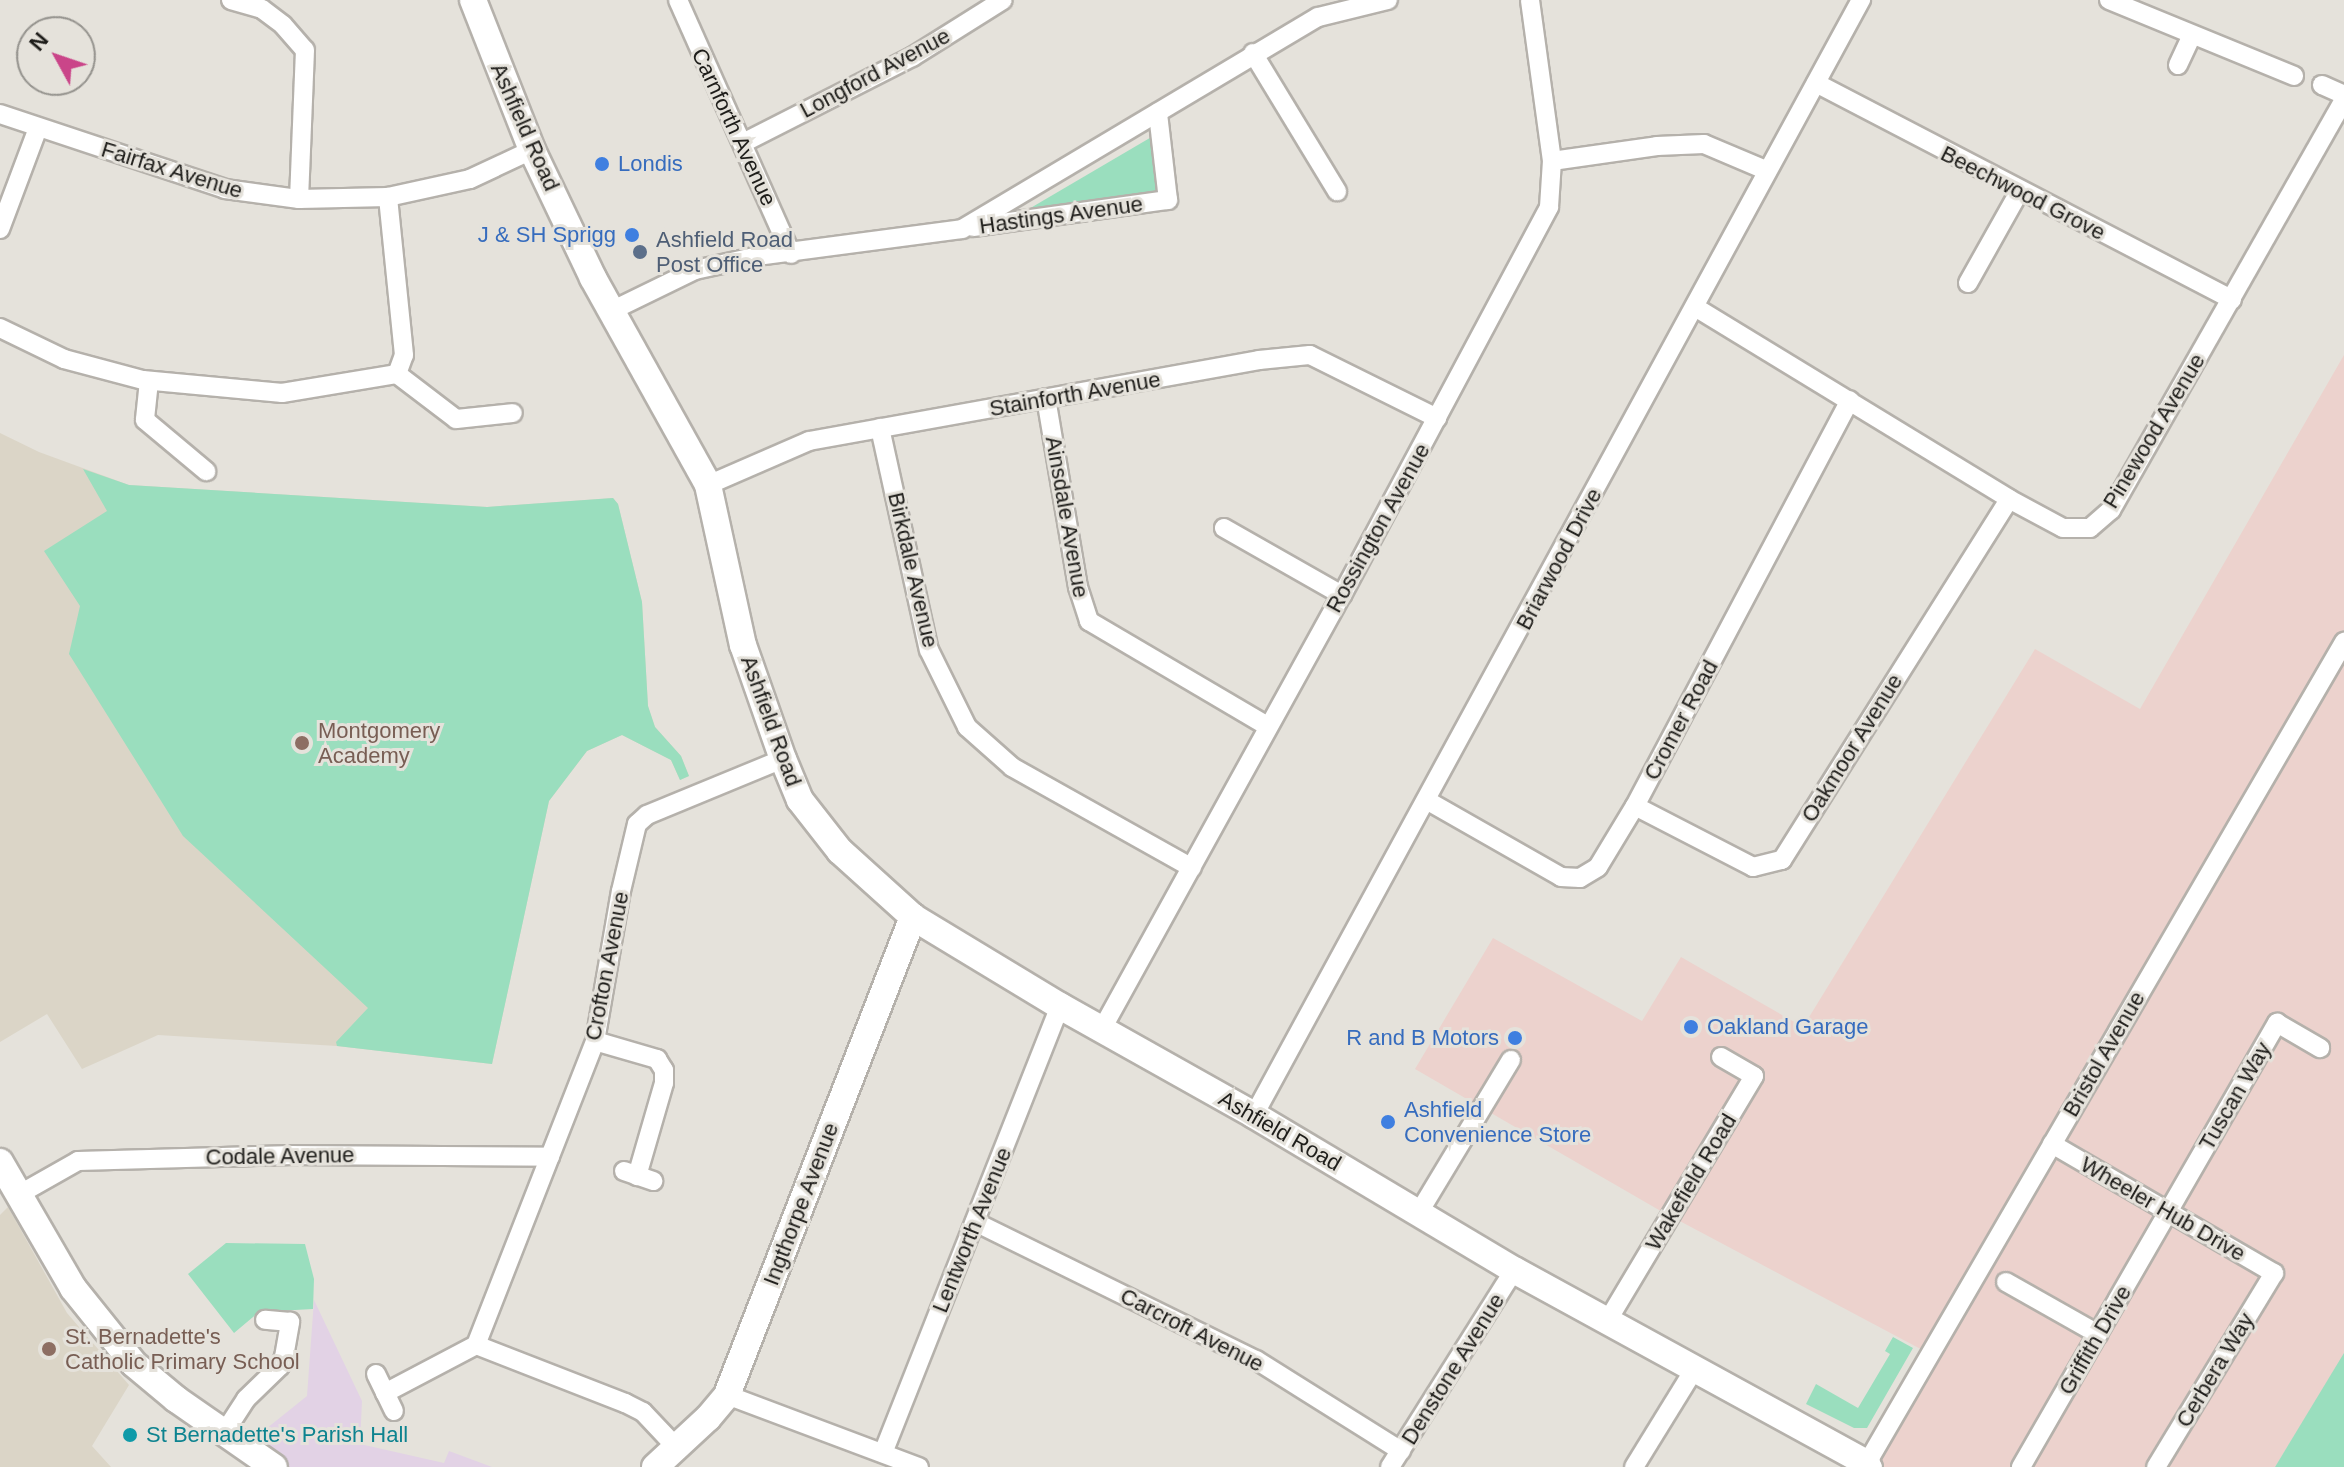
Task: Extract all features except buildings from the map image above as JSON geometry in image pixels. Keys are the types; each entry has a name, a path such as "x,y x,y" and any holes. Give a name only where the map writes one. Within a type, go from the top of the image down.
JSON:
{"street":[{"path":"231,0 262,9 283,25 305,50 299,199"},
{"name":"Ashfield Road","path":"473,0 532,150 611,311 708,485 743,645 800,800 820,828 913,917 1514,1270 1868,1466"},
{"name":"Carnforth Avenue","path":"678,0 791,254"},
{"name":"Longford Avenue","path":"743,143 912,57 1003,0"},
{"name":"Hastings Avenue","path":"962,229 1318,17 1387,0"},
{"name":"Rossington Avenue","path":"1102,1029 1342,595 1549,207 1552,161 1530,0"},
{"name":"Briarwood Drive","path":"1254,1115 1428,801 1861,0"},
{"path":"2109,0 2294,76"},
{"path":"2178,65 2192,35"},
{"path":"1253,53 1337,191"},
{"name":"Beechwood Grove","path":"1816,83 2019,192 2232,300"},
{"name":"Pinewood Avenue","path":"1695,307 2009,499 2063,528 2090,528 2111,510 2344,98 2322,85"},
{"name":"Hastings Avenue","path":"611,311 695,270 1168,200 1158,113"},
{"name":"Fairfax Avenue","path":"0,114 225,189 299,199 388,197 470,179 532,150"},
{"path":"0,229 38,128"},
{"path":"1552,161 1657,146 1704,144 1768,171"},
{"path":"1968,283 2019,192"},
{"path":"388,197 404,355 397,374"},
{"path":"0,328 64,359 149,381 282,393 397,374 456,419 513,413"},
{"name":"Stainforth Avenue","path":"708,485 809,441 1259,360 1310,355 1437,418"},
{"path":"149,381 145,420 206,471"},
{"name":"Ainsdale Avenue","path":"1046,398 1078,587 1089,621 1267,726"},
{"name":"Cromer Road","path":"1428,801 1561,877 1580,878 1598,867 1635,806 1850,400"},
{"name":"Birkdale Avenue","path":"880,428 929,650 967,727 1012,767 1192,868"},
{"name":"Oakmoor Avenue","path":"1635,806 1753,867 1782,860 2009,499"},
{"path":"1250,520 1231,532 1342,595"},
{"name":"Bristol Avenue","path":"1868,1466 2344,642"},
{"name":"Crofton Avenue","path":"476,1345 595,1041 621,891 637,824 647,815 783,759"},
{"name":"Ingthorpe Avenue","path":"655,1467 727,1395 913,917"},
{"name":"Lentworth Avenue","path":"883,1453 1060,1006"},
{"name":"Tuscan Way","path":"2168,1212 2277,1023 2320,1048"},
{"path":"595,1041 653,1057 661,1062 664,1070 664,1083 638,1176"},
{"name":"Wakefield Road","path":"1608,1320 1754,1076 1721,1057"},
{"path":"1418,1214 1511,1060"},
{"name":"Wheeler Hub Drive","path":"2052,1144 2274,1273"},
{"name":"Codale Avenue","path":"18,1195 78,1161 293,1155 550,1157"},
{"path":"0,1162 73,1288 134,1364 176,1399 226,1430 274,1467"},
{"name":"Griffith Drive","path":"2021,1467 2168,1212"},
{"name":"Carcroft Avenue","path":"975,1222 1256,1360 1396,1459"},
{"name":"Denstone Avenue","path":"1396,1459 1514,1270"},
{"name":"Cerbera Way","path":"2156,1467 2274,1273"},
{"path":"2006,1282 2098,1334"},
{"path":"226,1430 246,1399 280,1366 284,1357 290,1322 265,1320"},
{"path":"376,1374 390,1402 476,1345 643,1412 676,1447"},
{"path":"1634,1467 1694,1370"},
{"path":"727,1395 919,1467"}],"shaded area":[{"path":"2344,355 2344,1355 2275,1467 1873,1467 1930,1354 1659,1210 1415,1069 1493,938 1642,1021 1681,957 1803,1027 2035,649 2140,709"},
{"name":"Montgomery Academy","path":"0,433 39,452 129,485 487,507 613,498 618,504 642,602 648,706 655,727 681,756 689,776 680,780 671,760 622,735 587,751 549,801 492,1064 337,1046 158,1035 82,1069 47,1014 0,1042"},
{"name":"St. Bernadette's Catholic Primary School","path":"8,1207 67,1313 129,1385 92,1446 111,1467 0,1467 0,1215"},
{"path":"314,1300 362,1401 360,1444 444,1463 449,1451 492,1467 273,1467 246,1445 307,1396"}],"green space":[{"path":"1160,132 1168,200 1022,213"},
{"name":"Montgomery Academy","path":"83,469 129,485 487,507 613,498 618,504 642,602 648,706 655,727 681,756 689,776 680,780 671,760 622,735 587,751 549,801 492,1064 337,1046 336,1042 368,1008 183,836 69,654 80,606 44,551 107,511"},
{"path":"226,1243 305,1244 314,1279 313,1309 259,1312 234,1333 188,1274"},
{"path":"1893,1337 1913,1348 1867,1428 1854,1428 1806,1404 1816,1384 1858,1408 1890,1354 1885,1351"},
{"path":"2344,1353 2344,1467 2275,1467"}],"place":[{"name":"Londis","path":"602,164"},
{"name":"J & SH Sprigg","path":"632,235"},
{"name":"Ashfield Road Post Office","path":"640,252"},
{"name":"Montgomery Academy","path":"302,743"},
{"name":"Oakland Garage","path":"1691,1027"},
{"name":"R and B Motors","path":"1515,1038"},
{"name":"Ashfield Convenience Store","path":"1388,1122"},
{"name":"St. Bernadette's Catholic Primary School","path":"49,1349"},
{"name":"St Bernadette's Parish Hall","path":"130,1435"}]}
